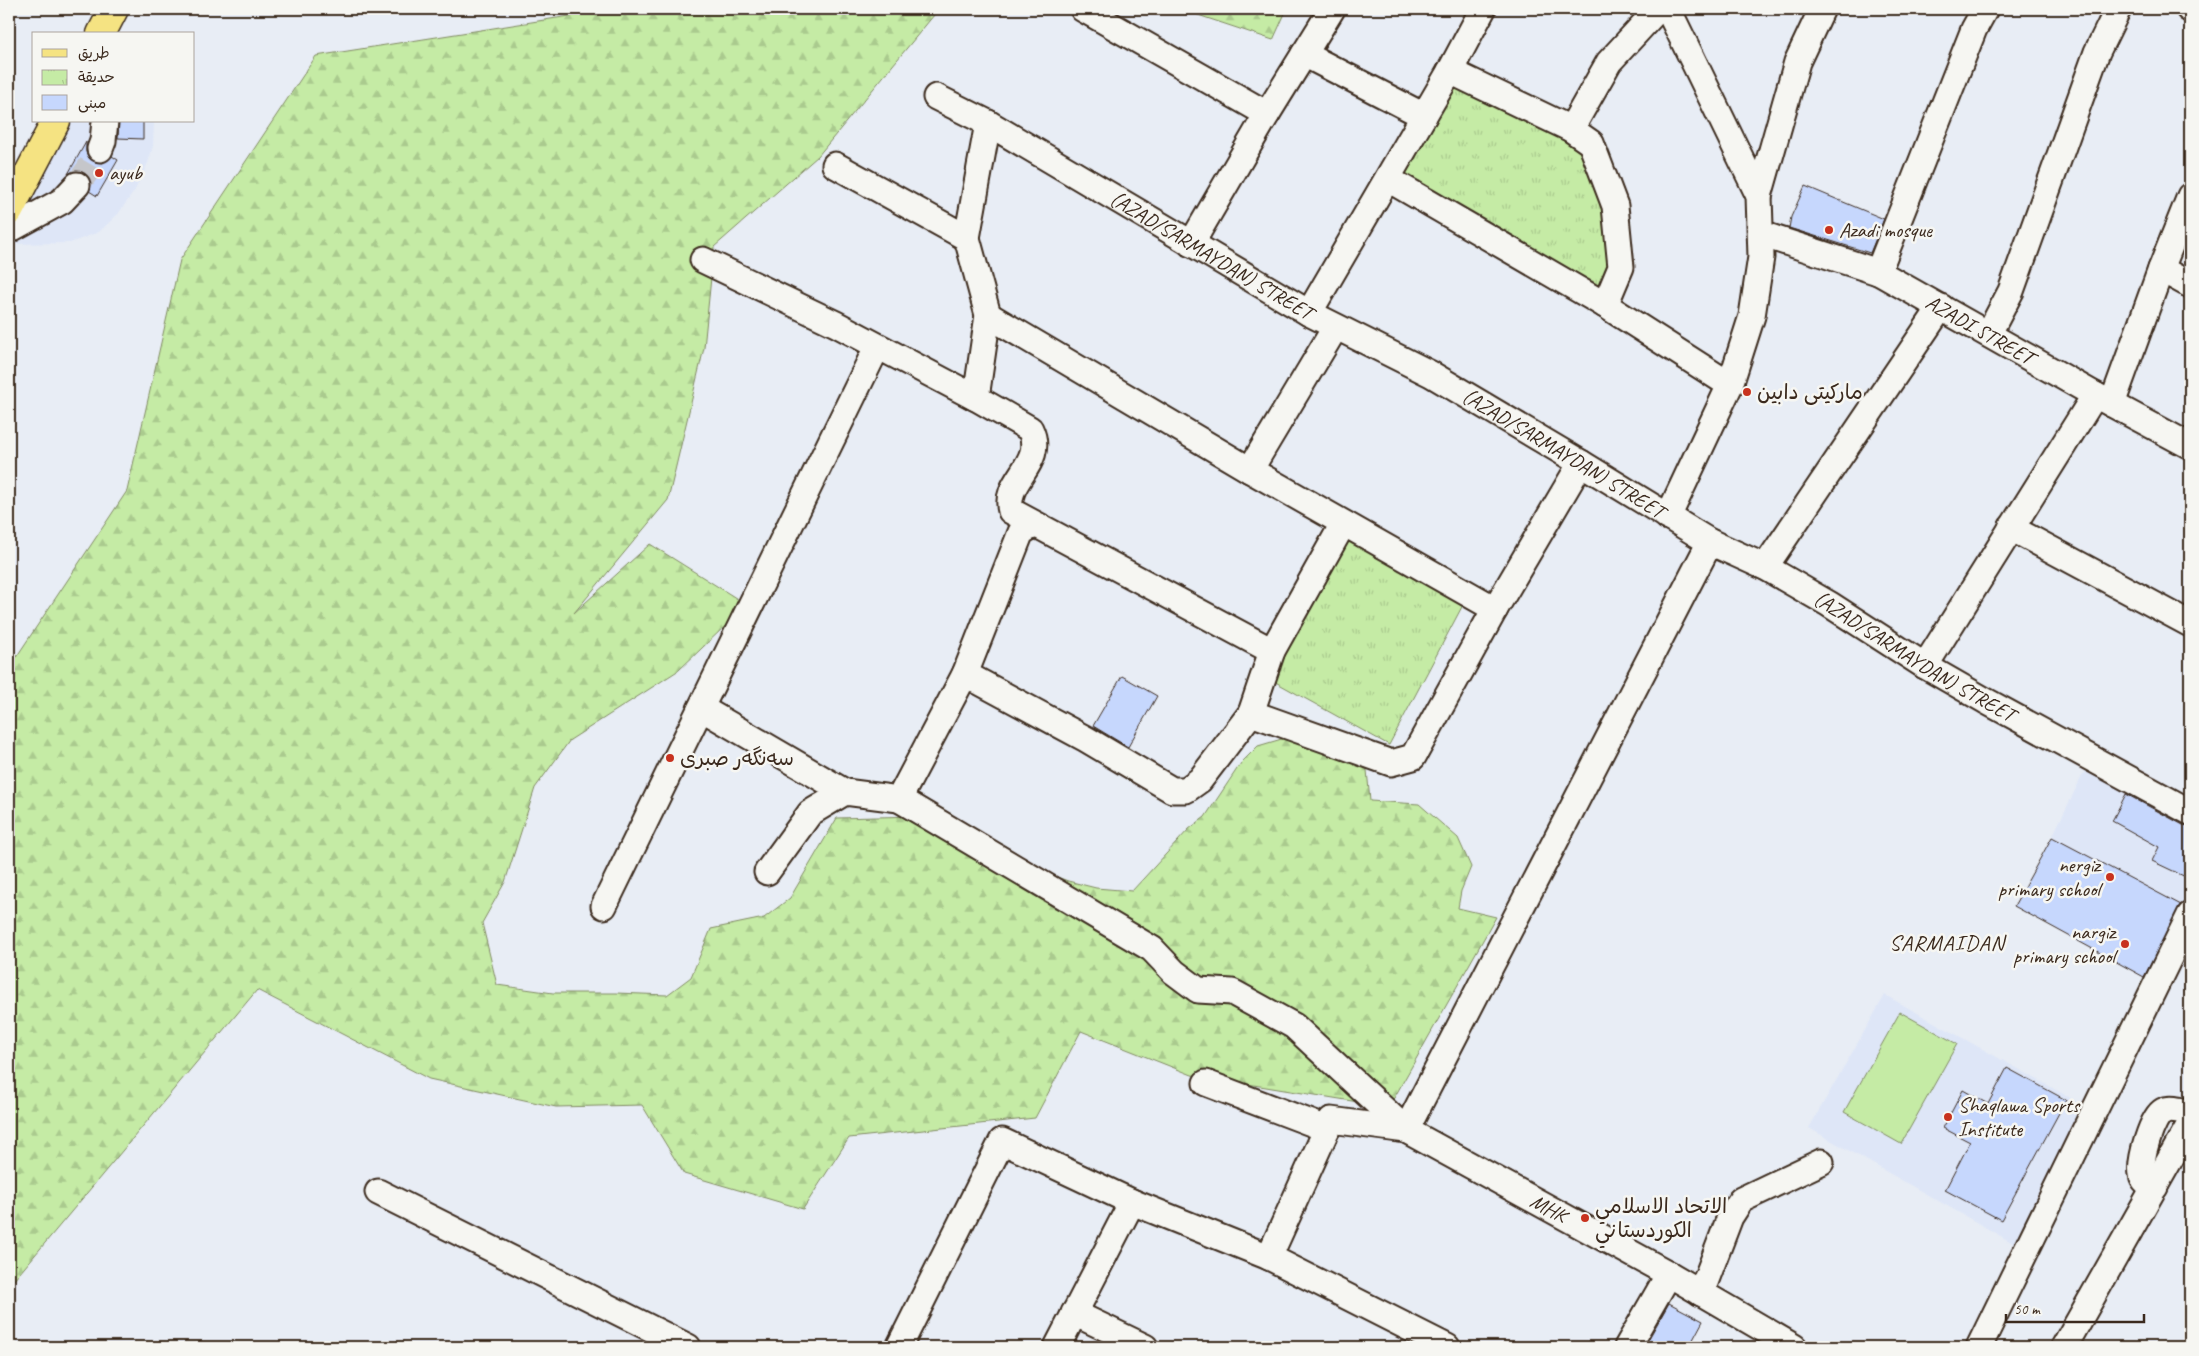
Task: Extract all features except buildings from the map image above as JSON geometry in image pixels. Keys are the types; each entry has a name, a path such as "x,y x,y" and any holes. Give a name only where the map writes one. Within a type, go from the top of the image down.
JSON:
{"main road":[{"path":"102,32 114,9"},
{"path":"9,211 55,122"}],"street":[{"path":"1083,9 1267,114"},
{"path":"1191,244 1267,114 1332,9"},
{"path":"1309,314 1424,116 1483,9"},
{"path":"1571,129 1609,62 1658,9"},
{"path":"1668,9 1758,196"},
{"path":"1668,517 1730,385 1752,316 1761,257 1758,196 1797,62 1822,9"},
{"path":"1878,272 1974,30 1985,9"},
{"path":"1989,333 2011,292 2097,52 2118,9"},
{"path":"1304,54 1424,116"},
{"path":"1450,70 1571,129 1591,143 1615,206 1620,266 1605,305"},
{"name":"(AZAD/SARMAYDAN) STREET","path":"936,97 988,123 1309,314 1431,374 1581,462 1710,542 1765,567 1829,604 1925,666 2190,812"},
{"path":"100,149 103,141 105,122"},
{"path":"971,395 976,398 988,315 966,238 988,123"},
{"path":"835,165 966,238"},
{"path":"1388,179 1605,305 1730,385"},
{"path":"9,230 62,201 77,184"},
{"path":"1925,666 2011,528 2103,400 2161,269 2190,196"},
{"name":"AZADI STREET","path":"1761,234 1878,272 1989,333 2103,400 2190,446"},
{"path":"703,260 836,324 1030,428 1036,449 1012,491 1009,505 1010,511 1272,651"},
{"path":"2161,269 2190,285"},
{"path":"1765,567 1941,308"},
{"path":"988,315 1343,524 1495,609"},
{"path":"1250,470 1335,328"},
{"path":"604,906 877,347"},
{"path":"1251,713 1391,763 1413,757 1495,609 1581,462"},
{"path":"965,674 1086,739 1172,790 1186,790 1200,780 1251,713 1272,651 1343,524"},
{"path":"899,799 965,674 1020,532 1034,525"},
{"path":"2011,528 2190,624"},
{"path":"1406,1130 1710,542"},
{"path":"701,708 845,792 899,799 1152,949 1174,972 1198,990 1232,992 1294,1026 1406,1130"},
{"path":"766,872 810,813 845,792"},
{"path":"1979,1347 2190,914"},
{"path":"1206,1083 1327,1129"},
{"path":"2155,1187 2146,1182 2142,1175 2141,1166 2142,1155 2158,1114 2166,1110 2190,1113"},
{"path":"1269,1258 1331,1120 1406,1130"},
{"path":"2064,1347 2190,1124"},
{"name":"MHK","path":"1406,1130 1669,1274 1785,1345"},
{"path":"899,1347 1002,1141 1132,1202 1269,1258 1447,1347"},
{"path":"1701,1293 1730,1217 1741,1200 1821,1162"},
{"path":"378,1192 656,1340 688,1347"},
{"path":"1057,1347 1132,1202"},
{"path":"1627,1347 1669,1274"},
{"path":"1074,1313 1145,1347"}],"shaded area":[{"path":"69,122 154,122 153,146 148,163 135,190 118,214 99,232 70,243 9,244 9,238"},
{"name":"nergiz primary school","path":"2089,762 2190,819 2190,896 2150,981 2014,906 2052,837"},
{"name":"Shaqlawa Sports Institute","path":"1885,995 2085,1106 2020,1247 1809,1128"}],"green space":[{"path":"614,9 939,9 818,156 714,247 704,348 668,500 574,613 650,544 747,605 679,670 570,740 535,788 505,882 482,923 497,985 553,993 667,995 691,977 711,929 764,918 790,898 837,818 918,816 981,849 1068,881 1096,888 1132,891 1189,829 1205,817 1241,763 1258,746 1285,738 1366,760 1370,801 1419,804 1458,838 1471,867 1461,891 1458,908 1496,917 1389,1107 1192,1075 1081,1031 1035,1118 849,1138 803,1209 684,1174 642,1105 556,1107 429,1079 257,990 9,1286 9,668 127,491 180,260 316,56"},
{"path":"1180,9 1287,9 1273,40"},
{"path":"1450,71 1571,129 1615,206 1605,305 1388,179"},
{"path":"1348,535 1465,601 1389,745 1270,679"},
{"path":"1900,1012 1957,1044 1901,1144 1844,1112"}],"tunnel":[{"path":"77,185 100,149"}],"place":[{"name":"ayub","path":"99,173"},
{"name":"Azadi mosque","path":"1829,230"},
{"name":"ماركيتى دابين","path":"1747,392"},
{"name":"سەنگەر صبری","path":"670,758"},
{"name":"nergiz primary school","path":"2110,877"},
{"name":"nargiz primary school","path":"2125,944"},
{"name":"Shaqlawa Sports Institute","path":"1948,1117"},
{"name":"الاتحاد الاسلامي الكوردستاني","path":"1585,1218"}],"district":[{"name":"SARMAIDAN","path":"1947,942"}]}
